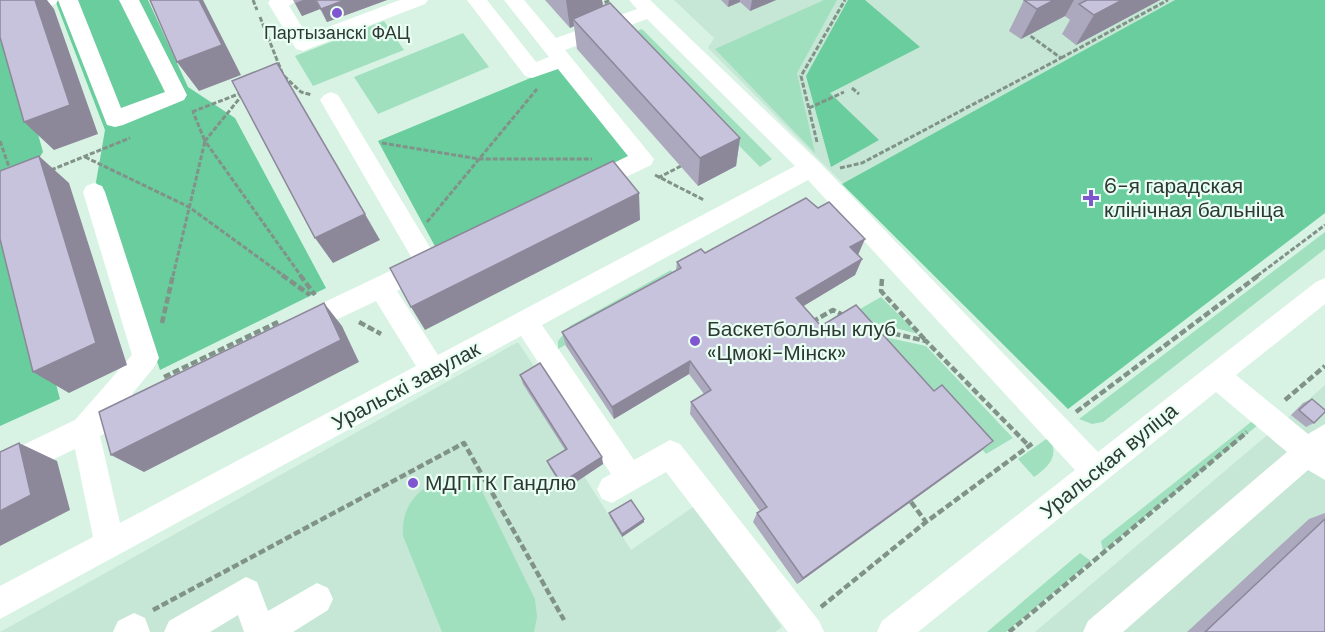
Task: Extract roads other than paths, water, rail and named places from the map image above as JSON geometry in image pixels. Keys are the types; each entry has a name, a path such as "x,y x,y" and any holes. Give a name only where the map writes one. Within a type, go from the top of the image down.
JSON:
{"street":[{"path":"0,14 49,0"},
{"path":"68,0 115,119 177,96 129,0"},
{"path":"286,0 278,3 303,44 418,0"},
{"path":"477,0 532,71 558,53 644,5 818,164 1096,471"},
{"path":"514,0 643,159 568,195"},
{"path":"278,329 385,294 438,259 413,239 331,100"},
{"name":"Уральскі завулак","path":"0,603 818,164"},
{"path":"85,430 146,358 94,192"},
{"name":"Уральская вуліца","path":"893,632 1325,289"},
{"path":"385,294 434,371"},
{"path":"526,322 621,483 670,454 808,632"},
{"path":"1099,632 1319,451 1266,416 1216,375"},
{"path":"0,471 85,430 154,389"},
{"path":"85,430 110,543"},
{"path":"180,632 246,594 262,632 317,599"}],"place":[{"name":"Партызанскі ФАЦ","path":"337,13"},
{"name":"6-я гарадская клінічная бальніца","path":"1091,198"},
{"name":"Баскетбольны клуб «Цмокі-Мінск»","path":"695,341"},
{"name":"МДПТК Гандлю","path":"413,483"}]}
